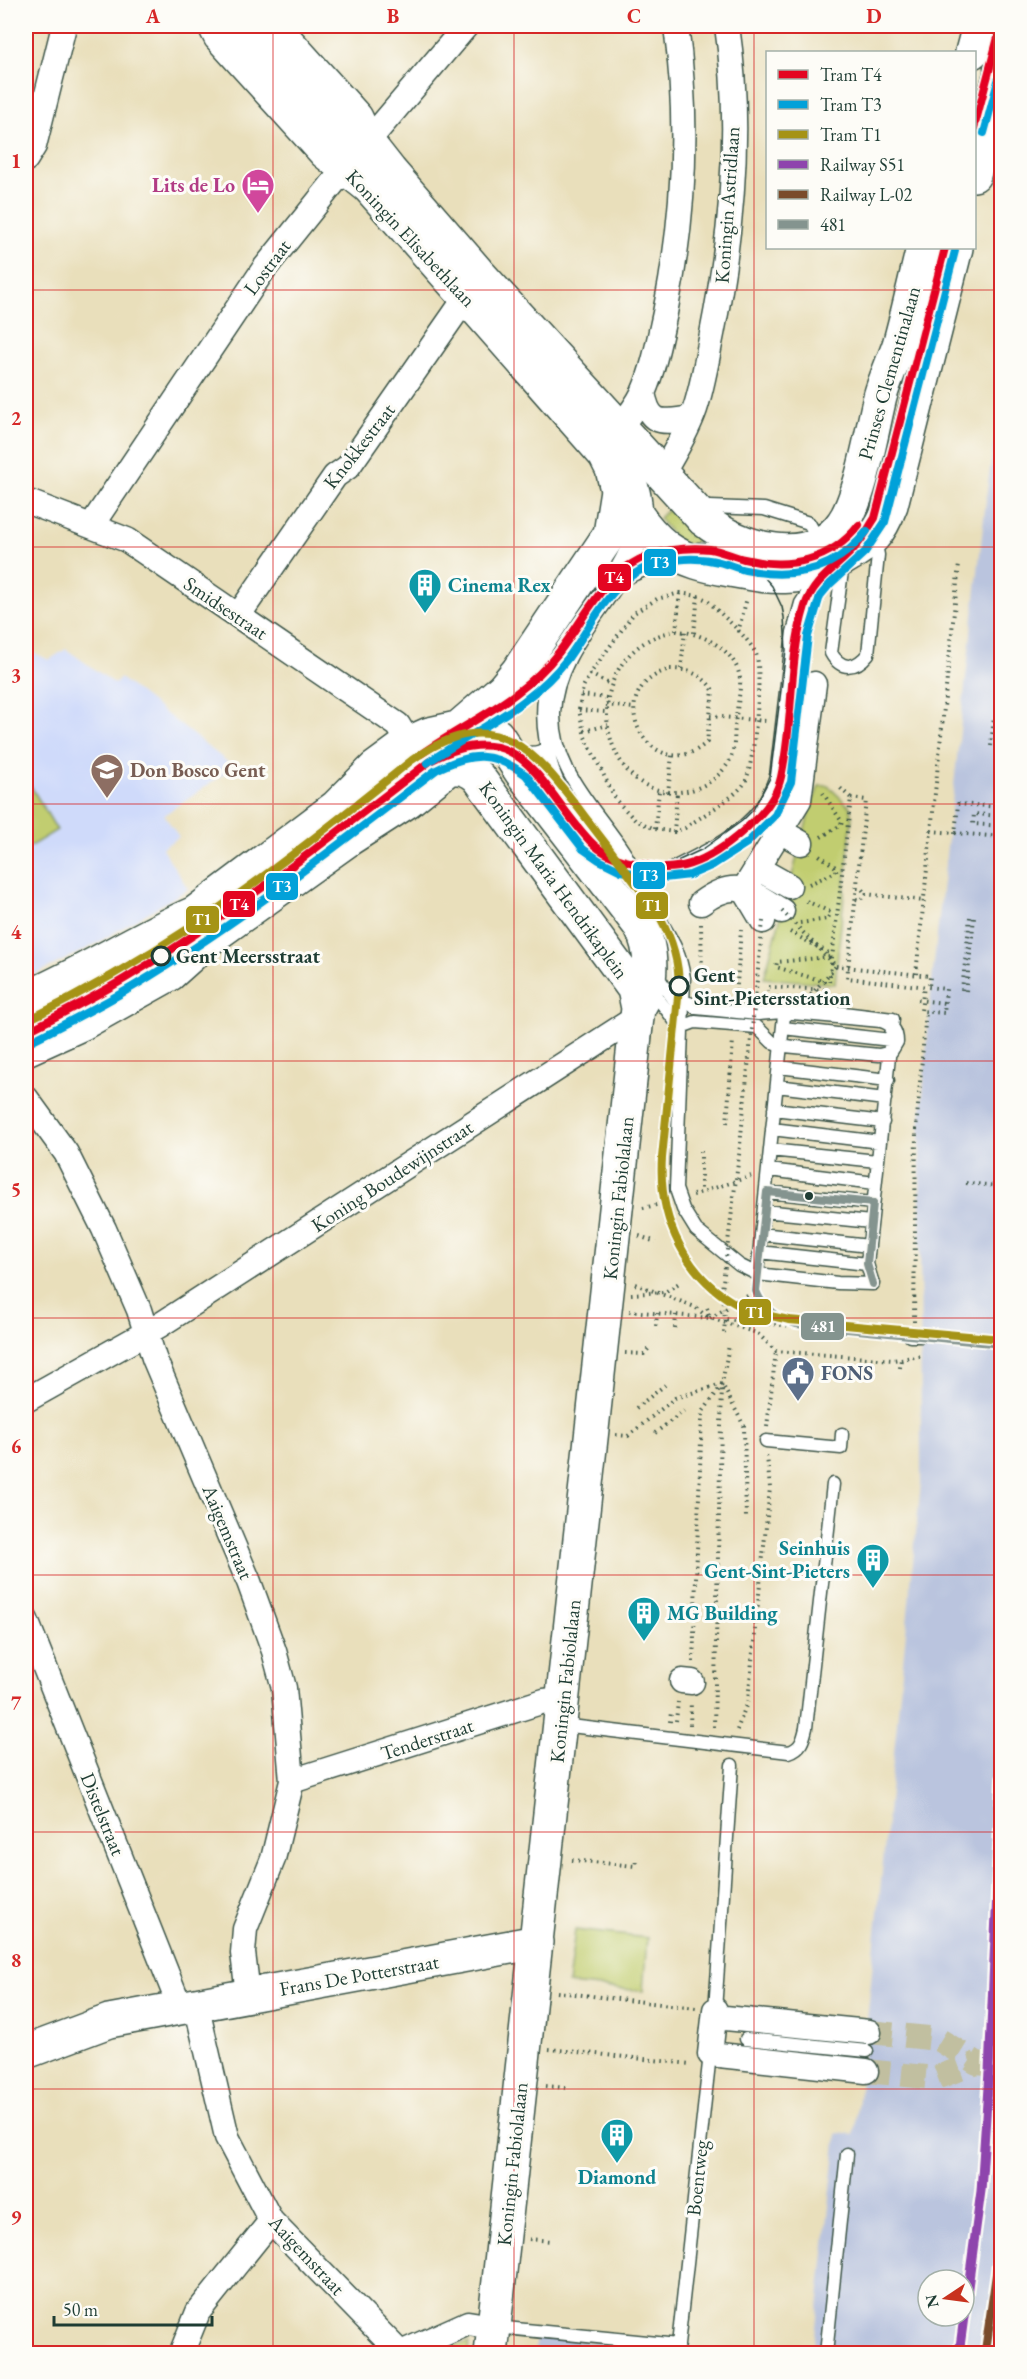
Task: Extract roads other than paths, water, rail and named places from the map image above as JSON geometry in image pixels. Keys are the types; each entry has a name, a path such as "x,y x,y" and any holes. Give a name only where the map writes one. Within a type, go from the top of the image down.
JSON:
{"street":[{"path":"26,159 34,146 64,26"},
{"name":"Koningin Elisabethlaan","path":"215,26 220,36 325,152 357,155"},
{"name":"Koningin Elisabethlaan","path":"273,26 356,118 357,155 474,286 612,450"},
{"name":"Lostraat","path":"91,526 264,269 466,26"},
{"path":"612,450 643,393 660,337 671,279 679,223 683,116 676,26"},
{"name":"Koningin Astridlaan","path":"662,474 696,407 719,298 729,228 733,115 727,26"},
{"path":"972,51 979,26"},
{"path":"976,171 1002,68"},
{"name":"Prinses Clementinalaan","path":"849,535 881,393 898,345 923,249"},
{"name":"Prinses Clementinalaan","path":"849,535 891,505 956,249"},
{"name":"Knokkestraat","path":"238,616 335,476 348,467 474,286"},
{"path":"643,393 646,408 654,419 662,421 691,418"},
{"path":"612,450 662,474 704,520 728,537 745,544 771,550 792,550 811,547 849,535"},
{"path":"612,450 640,520 682,555 705,566 768,577 813,573 849,535"},
{"name":"Koningin Maria Hendrikaplein","path":"536,802 464,768 494,746 503,689 518,672 610,534 617,490 612,450"},
{"name":"Smidsestraat","path":"26,501 127,540 398,725 408,743"},
{"path":"744,889 799,800 814,684"},
{"name":"Koningin Maria Hendrikaplein","path":"26,998 63,982 170,923 195,913 336,807 375,768 408,743 429,734 494,746 521,772 536,802 630,953 649,966 645,999 638,1013"},
{"path":"26,1050 81,1024 170,974 209,939 349,839 494,746"},
{"path":"780,831 810,844"},
{"path":"701,903 721,891 734,888 744,889 787,908 757,868"},
{"name":"Koning Boudewijnstraat","path":"26,1400 146,1333 638,1013"},
{"name":"Koningin Fabiolalaan","path":"492,2340 638,1013"},
{"name":"Aaigemstraat","path":"26,1098 66,1153 104,1229 249,1582 274,1651 284,1688 290,1736 292,1781 273,1859 245,1929 243,1953 248,1994"},
{"name":"Distelstraat","path":"26,1620 188,2006"},
{"name":"Tenderstraat","path":"292,1781 544,1701 562,1712"},
{"name":"Frans De Potterstraat","path":"26,2052 109,2021 537,1942"},
{"name":"Aaigemstraat","path":"188,2006 227,2137 271,2221 401,2353 468,2323 492,2340"},
{"path":"715,2014 867,2051"},
{"name":"Boentweg","path":"710,2060 715,2014"},
{"path":"710,2060 867,2051"},
{"path":"181,2354 198,2312 271,2221"}],"lane":[{"path":"235,26 357,155"},
{"path":"248,26 357,155"},
{"path":"976,126 1001,26"},
{"path":"604,587 633,561 682,555 708,549 760,561 797,563 810,561 827,556 849,535 871,527 880,503 945,249"},
{"path":"474,286 621,445 645,490 648,513 634,524 626,549 604,587 558,654 523,687 494,746"},
{"path":"26,1032 89,1000 162,958 256,894 354,814 423,752 551,742 556,696 566,664 633,561 640,520 622,465 605,440 582,414"},
{"path":"710,507 764,509 849,535 878,555 868,654 854,665 843,666 836,662 831,653 849,535"},
{"path":"652,906 648,893 650,884 656,877 705,853 747,823 760,809 776,776 792,632 801,603 849,535"},
{"path":"620,581 682,555"},
{"path":"26,1019 125,967 202,919 430,761 451,750 482,745 494,746 543,721 544,693 558,654"},
{"path":"554,719 557,745 571,779 622,850 677,948 684,978 676,1177 679,1199 688,1220 696,1230 739,1265 757,1274 838,1283 873,1284 867,1264 893,1019 784,1006 757,1274"},
{"path":"536,802 652,906"},
{"path":"536,802 584,832 597,849 652,906"},
{"path":"536,802 556,838"},
{"path":"536,802 534,836 554,859"},
{"path":"587,903 677,1004"},
{"path":"630,953 675,1021 682,1025 695,1022 757,1027 777,1044 879,1055 891,1052 897,1042 892,1025 881,1021 782,1011 758,1014 696,1008 689,1002 677,1004"},
{"path":"675,1021 673,1013 677,1004"},
{"path":"783,1029 891,1040"},
{"path":"780,1051 889,1061"},
{"path":"779,1067 888,1080"},
{"path":"777,1086 885,1099"},
{"path":"774,1109 883,1122"},
{"path":"772,1130 880,1142"},
{"path":"770,1150 878,1161"},
{"path":"769,1170 875,1183"},
{"path":"767,1192 873,1203"},
{"path":"764,1211 871,1222"},
{"path":"761,1233 869,1246"},
{"path":"759,1252 867,1264"},
{"path":"766,1441 841,1448 842,1434"},
{"path":"562,1712 734,1746 789,1752 797,1749 803,1742 833,1484"},
{"path":"715,2014 732,1765"},
{"path":"746,2039 867,2051"},
{"name":"Boentweg","path":"492,2340 678,2345 710,2060"},
{"path":"826,2354 847,2154"}],"tunnel":[{"path":"869,2032 938,2039 977,2063 1002,2066"},
{"path":"866,2071 935,2078 977,2063"}],"tram line":[{"name":"T4","path":"976,120 1001,26"},
{"name":"T3","path":"984,133 1002,66"},
{"name":"T4","path":"26,1032 108,989 173,949 285,871 430,761 461,748 487,746 508,751 525,762 595,846 626,861 659,868 679,867 705,858 729,843 766,808 780,782 788,734 796,648 805,606 809,596 821,580 857,545 875,518 945,249"},
{"name":"T3","path":"31,1041 139,983 178,959 290,881 436,770 460,760 471,757 492,758 526,775 583,849 621,871 664,878 690,875 713,865 747,843 775,815 791,782 808,636 820,596 865,552 885,522 955,251"},
{"name":"T4","path":"421,754 512,696 545,669 598,595 621,571 635,562 665,551 695,548 710,549 761,562 793,563 808,560 836,547 859,525"},
{"name":"T3","path":"427,763 502,716 537,690 568,658 614,592 637,572 660,563 694,559 711,560 763,573 797,573 828,564 855,545 867,531"},
{"path":"644,865 673,863 703,849 742,821 753,810 770,778 786,650 784,617 772,586 756,568 740,558"},
{"name":"T1","path":"26,1021 113,975 197,923 280,864 412,760 442,742 469,734 493,735 514,743 534,757 552,775 660,917 668,934 678,969 679,987 662,1158 662,1181 671,1225 680,1245 706,1281 724,1296 744,1308 789,1320 1002,1339"}],"railway":[{"path":"988,2354 1002,2271"}],"rail line":[{"name":"S51","path":"959,2354 981,2191 989,2072 1002,1779"},
{"name":"L-02","path":"985,2354 1002,2236"}],"place":[{"name":"Lits de Lo","path":"258,214"},
{"name":"Cinema Rex","path":"425,614"},
{"name":"Don Bosco Gent","path":"107,799"},
{"name":"Gent Meersstraat","path":"161,956"},
{"name":"Gent Sint-Pietersstation","path":"679,986"},
{"name":"FONS","path":"798,1402"},
{"name":"Seinhuis Gent-Sint-Pieters","path":"873,1589"},
{"name":"MG Building","path":"644,1642"},
{"name":"Diamond","path":"617,2164"}]}
